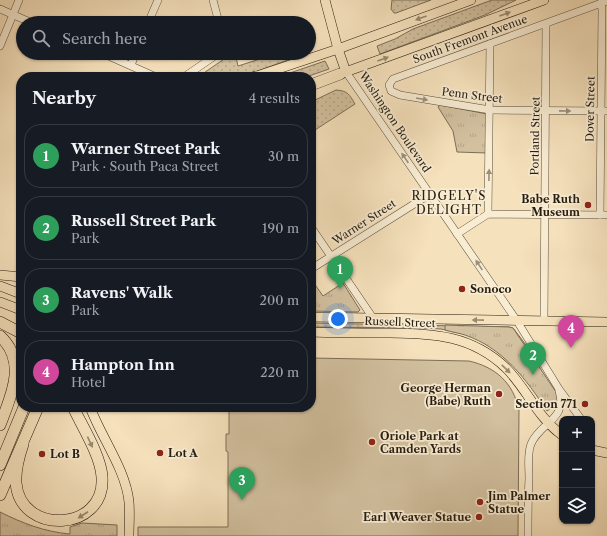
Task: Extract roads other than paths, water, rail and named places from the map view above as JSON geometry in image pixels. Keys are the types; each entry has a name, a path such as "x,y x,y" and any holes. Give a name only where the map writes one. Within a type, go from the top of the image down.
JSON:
{"highway":[{"path":"316,83 343,73"},
{"path":"0,322 16,330"},
{"path":"0,336 9,347 14,364 15,378 12,392 0,425"},
{"path":"0,466 22,412"},
{"path":"0,495 36,412"},
{"path":"23,444 16,470 16,482 17,491 25,506 37,517 56,522 65,522 82,516 95,503 102,483 101,468 98,460 75,412"}],"main road":[{"name":"Washington Boulevard","path":"325,0 343,73"},
{"path":"316,56 471,0"},
{"path":"343,73 544,0"},
{"path":"270,72 305,60"},
{"path":"0,276 16,277"},
{"path":"0,286 16,292"},
{"path":"0,302 16,308"},
{"name":"Russell Street","path":"316,317 607,322"},
{"name":"Russell Street","path":"316,332 428,334 463,342 483,351 504,367 518,382 548,424 559,433"},
{"path":"92,412 122,476 126,488 129,502 129,536"},
{"path":"595,451 607,453"}],"street":[{"path":"0,46 19,0"},
{"path":"151,16 158,0"},
{"path":"213,0 216,16"},
{"name":"South Fremont Avenue","path":"389,85 393,79 604,2"},
{"name":"Dover Street","path":"603,215 604,111 602,10 604,2"},
{"path":"0,10 16,16"},
{"name":"Portland Street","path":"544,321 546,24"},
{"path":"488,214 490,44"},
{"path":"118,60 145,72"},
{"path":"131,66 133,60"},
{"path":"191,72 209,60"},
{"name":"Washington Boulevard","path":"343,73 430,194 517,321 559,389 579,416"},
{"name":"Penn Street","path":"389,85 391,91 400,95 490,110 604,111"},
{"name":"Warner Street","path":"316,266 430,194"},
{"path":"457,234 488,214 603,215"},
{"path":"316,234 374,318"},
{"name":"Washington Boulevard","path":"528,536 529,451 536,436 557,415 561,406 559,389"}],"place":[{"name":"Babe Ruth Museum","path":"588,205"},
{"name":"Warner Street Park","path":"340,289"},
{"name":"Sonoco","path":"462,289"},
{"name":"Hampton Inn","path":"571,348"},
{"name":"Russell Street Park","path":"533,375"},
{"name":"George Herman (Babe) Ruth","path":"499,394"},
{"name":"Section 771","path":"585,404"},
{"name":"Oriole Park at Camden Yards","path":"372,442"},
{"name":"Lot A","path":"160,453"},
{"name":"Lot B","path":"42,454"},
{"name":"Ravens' Walk","path":"242,500"},
{"name":"Jim Palmer Statue","path":"480,502"},
{"name":"Earl Weaver Statue","path":"479,517"}],"district":[{"name":"RIDGELY'S DELIGHT","path":"449,203"}]}
